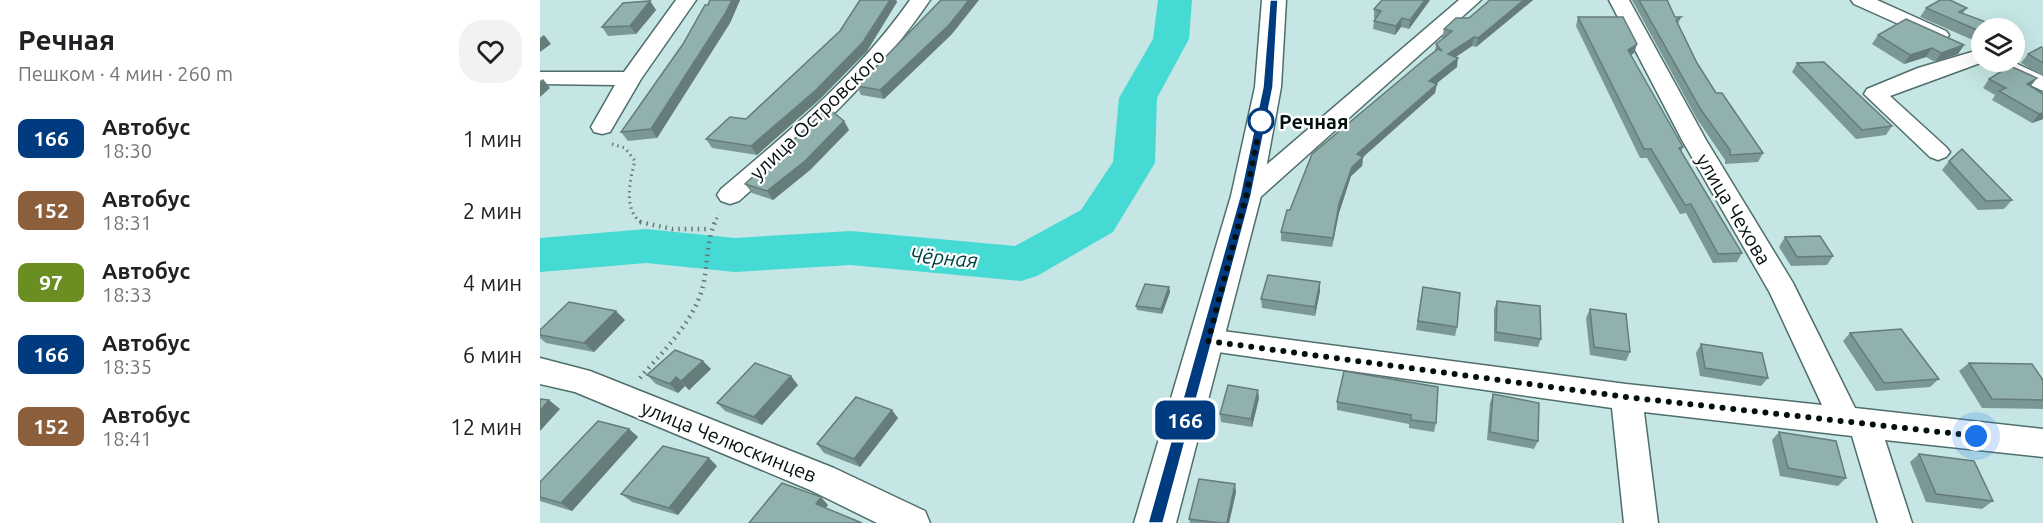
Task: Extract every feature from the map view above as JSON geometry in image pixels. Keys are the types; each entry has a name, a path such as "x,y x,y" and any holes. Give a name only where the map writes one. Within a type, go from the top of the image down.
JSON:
{"main road":[{"path":"1155,523 1208,341 1246,196 1268,87 1274,0"}],"street":[{"path":"602,127 630,79 686,0"},
{"name":"улица Островского","path":"730,195 838,100 891,43 920,0"},
{"path":"1246,196 1471,0"},
{"name":"улица Чехова","path":"1619,0 1694,140 1783,291 1854,422 1895,523"},
{"path":"1861,0 1971,49"},
{"path":"1938,152 1875,94 1971,58"},
{"path":"2018,72 2043,84"},
{"path":"540,78 630,79"},
{"path":"1208,341 1626,397 2043,443"},
{"name":"улица Челюскинцев","path":"540,371 579,380 822,479 913,523"},
{"path":"1626,397 1641,523"}],"path":[{"path":"602,127 599,141 624,148 635,161 629,181 629,207 641,223 672,229 709,230"},
{"path":"623,398 681,329 703,288 709,230 730,195"}],"building":[{"path":"710,0 732,0 651,129 621,132 683,44"},
{"path":"860,0 890,0 863,42 816,90 751,146 706,139 730,117 746,119 840,31"},
{"path":"941,0 969,0 949,25 880,90 857,86"},
{"path":"1382,0 1425,0 1410,20 1402,18 1396,26 1374,21 1381,11 1374,9"},
{"path":"1490,0 1524,0 1478,38 1474,37 1448,54 1458,58 1429,81 1437,84 1357,154 1363,157 1352,167 1339,204 1333,238 1281,232 1287,210 1290,210 1312,154 1425,59 1438,49 1442,51 1436,44 1452,31 1444,29 1456,18 1469,18"},
{"path":"1639,0 1667,0 1675,17 1681,17 1676,20 1697,63 1716,93 1722,93 1763,153 1730,155 1730,150 1701,110"},
{"path":"1940,0 1950,0 1967,8 1959,12 1975,18 1971,18 1971,27 1926,8"},
{"path":"650,1 630,26 602,27 623,3"},
{"path":"1578,17 1623,17 1637,44 1628,50 1683,147 1679,148 1742,253 1718,254 1691,204 1685,205 1651,149 1644,149"},
{"path":"1906,19 1964,45 1941,53 1932,48 1910,55 1878,35"},
{"path":"2043,48 2043,63 2028,54"},
{"path":"1824,62 1892,126 1862,130 1797,63"},
{"path":"2000,72 2024,72 2037,78 2027,84 2043,94 2043,113 2039,114 1999,91 2006,88 1989,79"},
{"path":"828,108 844,121 805,161 767,191 745,184"},
{"path":"1962,149 2012,200 1986,201 1949,161"},
{"path":"1820,236 1833,256 1797,257 1785,237"},
{"path":"1268,275 1320,282 1315,307 1261,299"},
{"path":"1145,284 1169,287 1161,309 1136,306"},
{"path":"1423,287 1460,293 1457,327 1418,321"},
{"path":"1497,301 1540,306 1541,339 1496,332"},
{"path":"569,302 616,311 584,343 540,335 540,330"},
{"path":"1590,309 1626,314 1630,352 1594,347"},
{"path":"1901,329 1939,379 1884,383 1850,333"},
{"path":"1701,344 1762,353 1768,378 1705,368"},
{"path":"675,350 703,361 681,381 676,377 670,384 647,375"},
{"path":"755,363 791,376 754,417 717,403"},
{"path":"1969,363 2032,364 2043,380 2043,400 1992,399"},
{"path":"1344,371 1438,387 1436,423 1411,420 1411,415 1337,402"},
{"path":"1228,385 1258,390 1251,419 1220,414"},
{"path":"1493,394 1539,403 1538,441 1490,432"},
{"path":"856,397 892,410 854,459 817,444"},
{"path":"540,399 549,400 540,411"},
{"path":"598,421 629,429 561,503 540,497 540,482"},
{"path":"1779,432 1836,441 1846,478 1788,468"},
{"path":"663,446 709,458 669,508 621,494"},
{"path":"1919,454 1974,461 1993,501 1936,494"},
{"path":"1199,479 1235,484 1227,523 1189,519"},
{"path":"782,483 821,497 816,504 862,523 749,523"}],"waterway":[{"name":"Чёрная","path":"540,255 646,246 735,255 851,248 1021,264 1097,221 1134,163 1138,98 1171,39 1175,0"}],"bus line":[{"name":"166","path":"1155,523 1208,341 1246,196 1268,87 1274,0"}],"place":[{"name":"Речная","path":"1261,121"}],"route":[{"path":"1261,121 1246,196 1208,341 1626,397 1976,436"}]}
